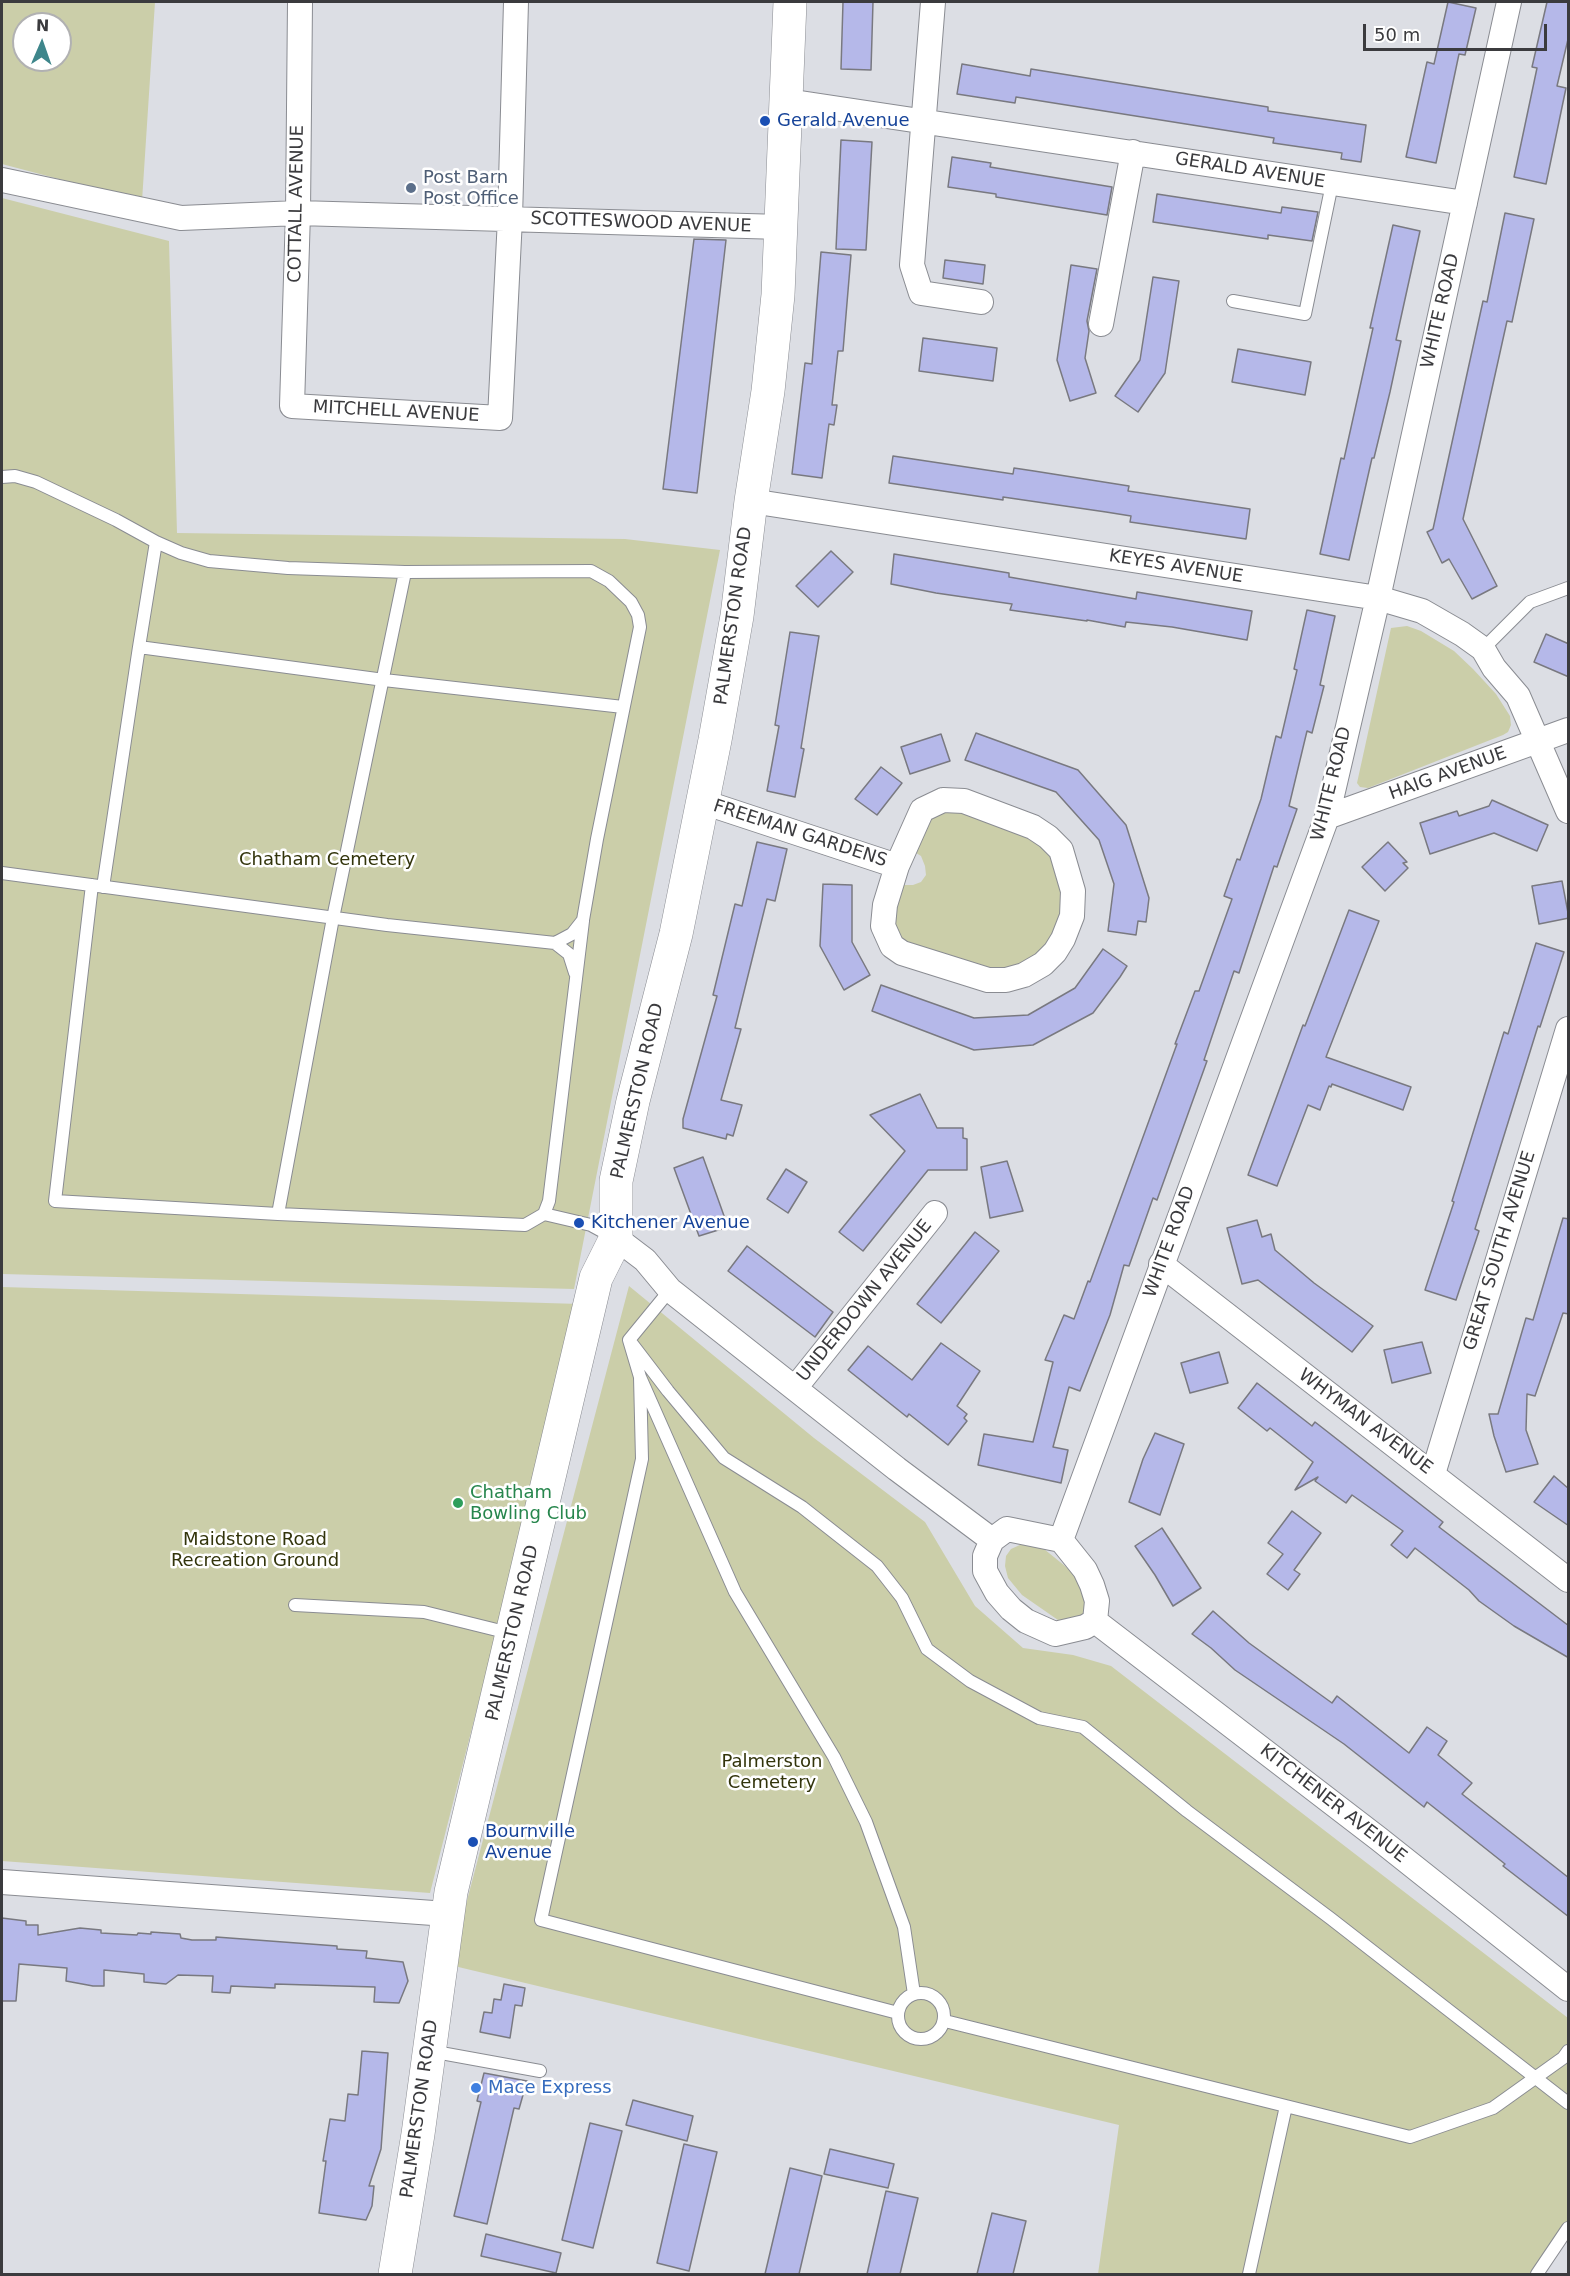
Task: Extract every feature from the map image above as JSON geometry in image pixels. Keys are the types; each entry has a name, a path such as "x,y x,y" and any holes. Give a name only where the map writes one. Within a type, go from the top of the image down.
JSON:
{"street":[{"name":"COTTALL AVENUE","path":"292,406 298,213 300,2"},
{"path":"510,218 516,2"},
{"name":"PALMERSTON ROAD","path":"395,2274 447,1914 596,1278 616,1239 616,1181 633,1101 676,934 737,616 774,342 790,2"},
{"path":"933,2 912,265 921,293 981,302"},
{"name":"WHITE ROAD","path":"1061,1540 1327,817 1378,598 1509,2"},
{"name":"GERALD AVENUE","path":"787,101 1465,203"},
{"path":"1101,324 1132,153"},
{"name":"SCOTTESWOOD AVENUE","path":"2,180 181,218 298,213 781,227"},
{"name":"MITCHELL AVENUE","path":"292,406 500,418 510,218"},
{"name":"KEYES AVENUE","path":"751,501 1378,598 1422,611 1462,633 1483,649 1494,668 1518,696 1569,811"},
{"name":"HAIG AVENUE","path":"1327,817 1569,730"},
{"name":"FREEMAN GARDENS","path":"943,800 964,801 1033,827 1061,850 1073,891 1072,916 1063,939 1055,952 1043,964 1024,975 1006,980 988,980 902,953 892,946 883,926 885,905 897,866 922,810 943,800"},
{"name":"FREEMAN GARDENS","path":"703,802 897,866"},
{"name":"GREAT SOUTH AVENUE","path":"1432,1474 1569,1029"},
{"name":"UNDERDOWN AVENUE","path":"795,1388 935,1213"},
{"path":"616,1239 645,1260 670,1290 992,1540"},
{"name":"WHYMAN AVENUE","path":"1161,1264 1569,1580"},
{"path":"1007,1529 1061,1540 1085,1570 1092,1586 1097,1601 1095,1621 1085,1627 1055,1634 1026,1621 997,1593 985,1571 985,1556 992,1540 1007,1529"},
{"name":"KITCHENER AVENUE","path":"1095,1621 1379,1839 1569,1989"},
{"path":"2,1882 447,1914"}],"lane":[{"path":"1233,301 1305,315 1332,184"},
{"path":"2,477 15,476 36,482 156,542 209,561 288,568 405,572 591,571 609,581 631,602 638,615 640,627 583,920 549,1201 544,1214 525,1225 55,1201 97,886 156,542"},
{"path":"278,1214 333,918 405,572"},
{"path":"1483,649 1530,602 1569,588"},
{"path":"139,647 384,680 623,707"},
{"path":"2,873 387,926 555,943 569,954 576,975"},
{"path":"555,943 572,934 583,920"},
{"path":"544,1214 591,1225 616,1239"},
{"path":"629,1340 670,1290"},
{"path":"629,1340 640,1377 735,1592 834,1757 866,1822 904,1927 914,1994"},
{"path":"629,1340 724,1458 802,1507 877,1566 902,1599 927,1649 970,1681 1039,1718 1083,1727 1187,1811 1330,1918 1569,2103"},
{"path":"640,1377 642,1459 541,1920 898,2013"},
{"path":"295,1605 424,1612 513,1634"},
{"path":"914,1994 931,1995 943,2007 945,2021 936,2035 920,2040 906,2034 898,2021 898,2013 900,2006 914,1994"},
{"path":"945,2021 1410,2136 1493,2108 1536,2078 1569,2051"},
{"path":"428,2051 540,2071"},
{"path":"1249,2274 1286,2106"},
{"path":"1537,2274 1569,2228"}],"green space":[{"path":"2,2 155,2 142,201 2,164"},
{"name":"Chatham Cemetery","path":"2,198 169,241 177,533 625,539 720,550 574,1289 2,1274"},
{"path":"1407,626 1421,631 1454,651 1473,669 1496,694 1510,716 1511,725 1508,732 1503,735 1368,788 1360,787 1357,783 1391,628"},
{"path":"965,811 1035,839 1051,857 1058,871 1064,907 1050,945 1029,962 989,973 902,941 893,925 901,885 921,882 926,875 921,856 913,851 929,819 944,812"},
{"name":"Palmerston Cemetery","path":"629,1286 814,1438 925,1522 975,1606 1023,1648 1073,1655 1111,1666 1568,2018 1568,2228 1537,2274 1098,2274 1119,2125 450,1965"},
{"name":"Maidstone Road Recreation Ground","path":"2,1287 580,1304 430,1893 2,1861"},
{"path":"1022,1544 1044,1549 1080,1581 1090,1596 1086,1612 1079,1618 1058,1620 1022,1595 1008,1578 1005,1566 1006,1556 1011,1549"}],"building":[{"path":"843,2 873,2 871,70 841,69"},
{"path":"1448,2 1476,8 1465,55 1459,54 1436,163 1406,157 1427,62 1434,64"},
{"path":"1547,2 1569,2 1569,35 1557,86 1566,88 1546,184 1514,177 1537,68 1532,67"},
{"path":"962,64 1030,76 1031,69 1268,107 1268,111 1366,125 1361,162 1341,159 1342,153 1273,143 1274,138 1016,97 1015,103 957,94"},
{"path":"841,140 872,142 866,250 836,249"},
{"path":"952,157 991,163 990,167 1112,187 1107,215 948,187"},
{"path":"1157,194 1281,213 1282,207 1318,212 1312,241 1268,235 1268,239 1153,222"},
{"path":"1505,213 1534,219 1512,322 1507,321 1463,519 1497,586 1472,599 1449,559 1442,563 1427,532 1433,529 1483,301 1487,302"},
{"path":"1393,225 1420,231 1396,340 1401,341 1390,392 1374,458 1372,458 1349,560 1320,554 1341,458 1344,459 1358,396 1373,328 1370,328"},
{"path":"694,239 726,240 697,493 663,489"},
{"path":"821,252 851,255 843,351 838,351 832,405 837,405 834,425 829,424 822,478 792,474 805,363 812,364"},
{"path":"945,260 985,265 983,284 943,278"},
{"path":"1071,265 1097,269 1087,321 1089,331 1085,358 1096,393 1070,401 1057,360"},
{"path":"1153,277 1179,281 1165,373 1138,412 1115,396 1140,360"},
{"path":"923,338 997,348 993,381 919,371"},
{"path":"1238,349 1311,362 1305,395 1232,382"},
{"path":"893,456 1013,474 1014,468 1129,486 1128,491 1250,509 1246,539 1130,522 1131,516 1106,512 889,483"},
{"path":"831,551 853,572 818,607 796,586"},
{"path":"894,554 1009,573 1009,577 1136,599 1137,592 1252,611 1247,640 1172,627 1126,622 1125,627 1010,610 1012,604 891,584"},
{"path":"1307,610 1335,616 1320,685 1324,686 1312,733 1307,731 1289,806 1297,809 1277,867 1274,866 1239,973 1234,971 1204,1060 1207,1061 1157,1200 1153,1198 1129,1266 1124,1265 1110,1315 1080,1391 1069,1387 1053,1447 1068,1450 1061,1483 978,1465 984,1434 1033,1442 1053,1362 1045,1360 1064,1315 1074,1319 1088,1281 1090,1282 1177,1044 1175,1044 1195,991 1199,991 1232,899 1224,896 1237,859 1240,860 1261,799 1276,736 1281,738 1297,670 1294,669"},
{"path":"790,632 819,636 801,748 804,749 795,797 767,791 779,726 775,725"},
{"path":"1546,634 1569,644 1569,677 1534,662"},
{"path":"976,733 1078,770 1126,825 1149,898 1146,922 1138,921 1136,935 1108,931 1114,884 1099,840 1056,792 965,760"},
{"path":"941,734 950,761 910,774 901,747"},
{"path":"881,767 902,783 877,815 855,799"},
{"path":"1492,800 1548,825 1537,851 1494,833 1430,854 1420,823 1457,811 1459,816 1489,806"},
{"path":"757,842 787,849 775,901 767,899 735,1028 741,1029 721,1100 742,1105 733,1136 727,1134 726,1139 683,1128 683,1119 717,996 713,995 735,904 742,906"},
{"path":"1388,842 1407,862 1403,863 1408,868 1385,891 1362,867"},
{"path":"1562,881 1569,918 1539,924 1532,886"},
{"path":"823,884 852,885 852,942 870,975 844,990 820,946"},
{"path":"1349,910 1379,921 1326,1057 1411,1087 1403,1110 1332,1084 1331,1087 1329,1086 1320,1110 1308,1105 1277,1186 1248,1175 1303,1025 1305,1026"},
{"path":"1536,943 1564,952 1540,1027 1538,1026 1475,1229 1479,1231 1456,1300 1425,1290 1454,1202 1452,1201 1504,1032 1508,1034"},
{"path":"1103,949 1127,966 1120,977 1093,1013 1033,1045 974,1050 872,1011 881,985 974,1018 1028,1015 1075,988"},
{"path":"920,1094 937,1128 963,1128 963,1138 967,1139 967,1170 928,1170 863,1251 839,1232 905,1151 870,1115"},
{"path":"703,1157 728,1227 699,1236 674,1168"},
{"path":"1007,1161 1023,1211 990,1218 981,1167"},
{"path":"786,1169 807,1182 788,1213 767,1199"},
{"path":"1563,1218 1569,1219 1569,1314 1563,1313 1535,1396 1527,1394 1526,1430 1538,1464 1506,1472 1489,1414 1498,1414 1526,1318 1533,1320"},
{"path":"1257,1220 1262,1237 1271,1234 1275,1250 1314,1283 1373,1326 1352,1352 1258,1280 1242,1284 1227,1228"},
{"path":"975,1232 999,1251 941,1323 917,1304"},
{"path":"747,1246 833,1312 815,1337 728,1271"},
{"path":"1422,1342 1431,1373 1392,1383 1384,1350"},
{"path":"941,1343 980,1371 957,1406 967,1414 964,1418 967,1421 948,1445 909,1414 907,1417 848,1370 868,1346 912,1380"},
{"path":"1219,1352 1228,1383 1190,1393 1181,1363"},
{"path":"1257,1383 1312,1426 1315,1422 1443,1522 1439,1527 1569,1626 1569,1658 1514,1626 1479,1601 1469,1590 1415,1548 1407,1558 1391,1545 1403,1531 1352,1495 1346,1503 1315,1481 1318,1477 1295,1490 1313,1462 1270,1428 1267,1431 1238,1408"},
{"path":"1155,1433 1184,1444 1160,1515 1129,1502 1143,1459"},
{"path":"1554,1476 1569,1489 1569,1526 1534,1502"},
{"path":"1292,1511 1321,1533 1294,1570 1300,1574 1288,1590 1267,1574 1283,1554 1268,1543"},
{"path":"1162,1528 1201,1588 1173,1606 1135,1546"},
{"path":"1213,1611 1249,1643 1332,1703 1337,1696 1409,1753 1427,1727 1447,1741 1438,1755 1472,1783 1462,1794 1569,1878 1569,1917 1503,1866 1505,1864 1427,1802 1424,1807 1344,1744 1235,1670 1192,1634"},
{"path":"2,1918 26,1921 26,1925 38,1925 38,1935 80,1928 101,1930 101,1933 180,1934 181,1938 192,1940 216,1940 216,1937 337,1946 337,1949 367,1951 366,1958 403,1962 408,1981 399,2003 374,2002 375,1987 275,1984 275,1988 231,1986 230,1993 212,1992 213,1976 178,1975 166,1984 144,1982 144,1974 104,1970 104,1986 93,1986 66,1981 67,1968 19,1964 16,2001 2,2001"},
{"path":"504,1984 525,1988 522,2006 515,2005 510,2038 480,2032 484,2012 492,2013 494,1999 501,2000"},
{"path":"362,2051 388,2053 381,2149 369,2186 374,2186 372,2206 366,2220 319,2213 326,2161 323,2161 330,2119 345,2121 348,2094 358,2095"},
{"path":"484,2073 527,2081 519,2109 514,2108 487,2224 454,2216 481,2102 477,2101"},
{"path":"633,2100 693,2116 687,2141 626,2125"},
{"path":"590,2123 622,2131 593,2248 562,2240"},
{"path":"684,2144 717,2152 689,2271 657,2263"},
{"path":"830,2149 894,2164 888,2188 824,2174"},
{"path":"790,2168 822,2176 799,2274 765,2274"},
{"path":"886,2191 918,2198 900,2274 867,2274"},
{"path":"992,2213 1026,2221 1013,2274 977,2274"},
{"path":"486,2234 561,2253 556,2273 481,2256"}],"place":[{"name":"Gerald Avenue","path":"765,121"},
{"name":"Post Barn Post Office","path":"411,188"},
{"name":"Kitchener Avenue","path":"579,1223"},
{"name":"Chatham Bowling Club","path":"458,1503"},
{"name":"Bournville Avenue","path":"473,1842"},
{"name":"Mace Express","path":"476,2088"}]}
